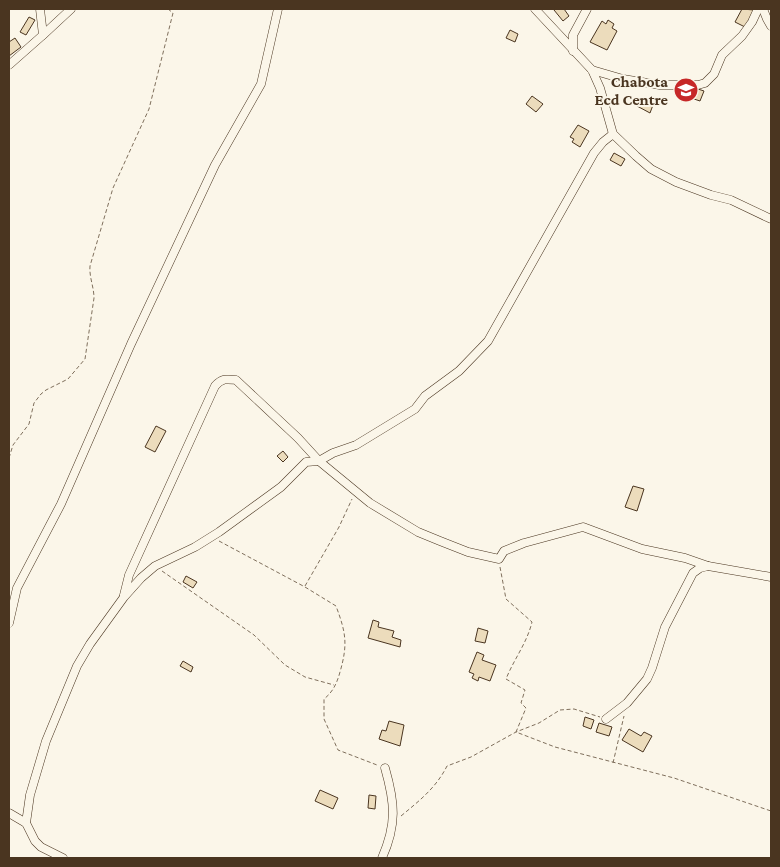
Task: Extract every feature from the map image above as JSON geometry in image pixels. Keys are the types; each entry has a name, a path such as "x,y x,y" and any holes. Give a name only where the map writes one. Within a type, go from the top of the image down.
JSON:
{"street":[{"path":"40,9 42,35"},
{"path":"9,65 71,9"},
{"path":"9,623 18,588 61,504 131,344 206,182 261,84 278,9"},
{"path":"535,9 592,70 600,88 613,134 651,169 676,182 731,200 771,220"},
{"path":"573,51 574,35 587,9"},
{"path":"592,70 623,79 660,85 705,84 714,74 722,55 742,36 758,9"},
{"path":"763,9 766,19 771,26"},
{"path":"63,858 41,847 34,841 26,823 30,795 46,741 77,666 90,644 124,597 155,566 211,537 281,487 306,462 319,461 333,453 356,445 415,409 425,396 459,371 488,341 594,153 613,134"},
{"path":"124,597 129,576 216,386 220,381 227,379 236,380 298,438 319,461 370,503 418,532 468,552 499,558 504,551 517,545 582,527 642,549 686,558 708,566 771,577"},
{"path":"606,719 627,703 647,679 665,627 688,580 700,568 708,566"},
{"path":"382,858 390,840 394,809 385,768"},
{"path":"9,814 26,823"}],"path":[{"path":"9,458 14,445 29,424 34,403 46,390 68,379 85,359 94,298 94,289 89,274 90,266 113,188 149,109 173,13 168,9"},
{"path":"305,586 339,527 355,491"},
{"path":"211,537 305,586 336,606 342,622 346,652 335,686 331,694 324,699 324,719 338,750 385,768"},
{"path":"499,558 506,599 532,622 528,637 512,663 506,679 525,690 521,703 526,708 516,732"},
{"path":"155,566 254,636 285,665 306,677 335,686"},
{"path":"613,762 627,703"},
{"path":"392,822 424,797 442,777 447,766 471,757 516,732 539,723 560,710 574,709 606,719"},
{"path":"516,732 555,747 674,778 771,811"}],"building":[{"path":"564,9 569,16 563,21 554,10"},
{"path":"742,9 754,10 745,27 735,22"},
{"path":"29,17 35,20 26,35 20,32"},
{"path":"608,20 614,24 612,28 617,31 607,50 590,42 602,21 606,24"},
{"path":"510,30 518,34 515,42 506,38"},
{"path":"15,38 21,47 9,56 9,42"},
{"path":"692,87 704,91 700,101 688,97"},
{"path":"532,96 543,104 536,112 526,104"},
{"path":"641,99 653,105 650,113 637,106"},
{"path":"578,125 589,131 580,147 572,142 574,139 570,137"},
{"path":"614,153 625,159 621,166 610,160"},
{"path":"156,426 166,431 155,452 145,447"},
{"path":"283,451 288,457 283,462 277,456"},
{"path":"633,486 644,489 637,511 625,507"},
{"path":"186,576 197,582 193,588 183,582"},
{"path":"373,620 379,622 378,627 394,631 392,637 401,640 400,647 368,638"},
{"path":"478,628 488,631 485,643 475,641"},
{"path":"477,652 484,655 482,660 496,665 490,681 479,677 478,681 472,678 474,674 469,672"},
{"path":"183,661 193,667 191,672 180,666"},
{"path":"585,717 594,720 591,729 583,726"},
{"path":"389,721 404,725 400,746 379,739 382,730 386,731"},
{"path":"599,723 612,727 609,736 596,732"},
{"path":"629,729 641,736 644,732 652,736 643,752 622,740"},
{"path":"320,790 338,798 333,809 315,801"},
{"path":"369,795 376,796 375,809 368,808"}],"place":[{"name":"Chabota Ecd Centre","path":"686,90"}]}
